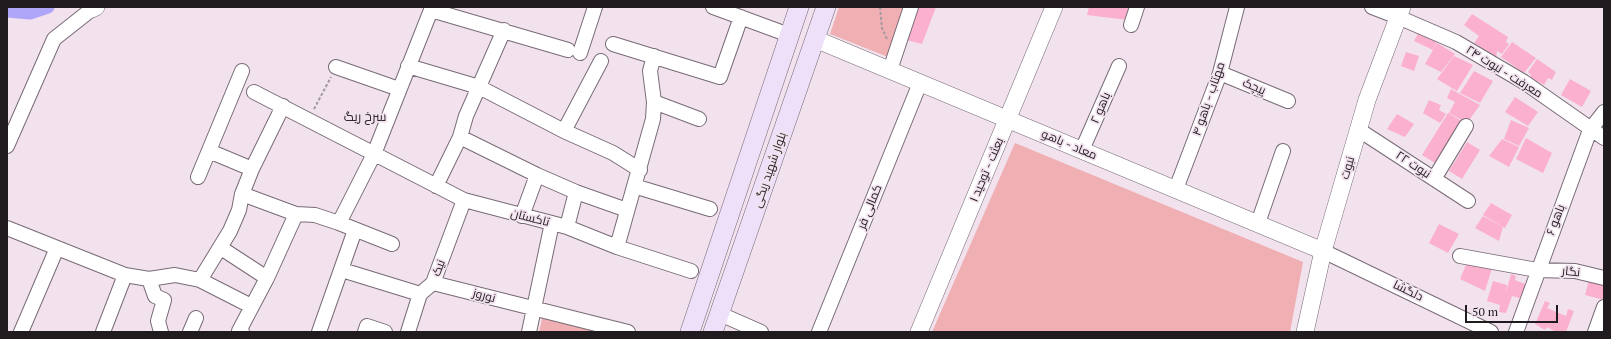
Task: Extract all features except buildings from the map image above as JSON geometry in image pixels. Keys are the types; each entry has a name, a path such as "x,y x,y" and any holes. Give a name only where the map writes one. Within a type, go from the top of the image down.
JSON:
{"main road":[{"name":"بلوار شهید ریگی","path":"690,332 799,7"},
{"name":"بلوار شهید ریگی","path":"713,332 826,7"}],"street":[{"path":"339,223 374,154 431,10 504,30 574,52 596,7"},
{"path":"713,7 789,35"},
{"path":"890,70 911,7"},
{"name":"بعثت - توحید ۱","path":"919,332 1009,119 1054,7"},
{"path":"1131,25 1137,7"},
{"name":"مهتاب - باهو ۴","path":"1176,189 1220,72 1237,7"},
{"name":"معرفت - نبوت ۲۴","path":"1372,7 1400,12 1456,42 1524,82 1590,130 1604,138"},
{"path":"7,146 54,39 94,8"},
{"name":"نبوت","path":"1305,332 1324,251 1367,100 1400,12"},
{"path":"613,44 720,77 741,17"},
{"path":"436,186 460,137 466,116 504,30"},
{"name":"معاد - باهو","path":"815,39 1324,251"},
{"path":"617,247 653,120 654,102 650,71 654,56"},
{"path":"564,131 601,61"},
{"path":"408,66 479,87 564,131 613,153 640,170"},
{"name":"باهو ۲","path":"1082,150 1119,66"},
{"path":"336,67 399,89"},
{"path":"198,177 242,71"},
{"name":"پیچک","path":"1220,72 1288,101"},
{"name":"کمالی فر","path":"819,332 920,83"},
{"name":"تاکستان","path":"254,92 464,200 567,227 617,247 691,271"},
{"path":"654,102 699,119"},
{"path":"200,280 221,248 239,210 242,194 252,169 283,106"},
{"name":"باهو ۶","path":"1516,332 1531,295 1537,270 1590,130 1604,112"},
{"path":"1434,179 1466,126"},
{"name":"نبوت ۲۲","path":"1359,130 1468,201"},
{"path":"460,137 537,175 576,192 627,210"},
{"path":"1258,223 1283,151"},
{"path":"209,152 252,169"},
{"path":"522,216 537,175"},
{"path":"634,186 710,209"},
{"path":"567,227 576,192"},
{"path":"242,194 296,214 315,215 392,244"},
{"name":"نیک","path":"420,294 433,283 464,200"},
{"path":"242,332 239,331 267,278 296,214"},
{"path":"529,332 552,223"},
{"path":"7,228 125,275 149,279 176,275 200,280 251,306"},
{"path":"319,332 355,230"},
{"path":"21,332 57,248"},
{"path":"221,248 267,278"},
{"name":"دلگشا","path":"1324,251 1491,332"},
{"name":"نگار","path":"1460,256 1537,270 1575,271 1604,278"},
{"path":"342,270 420,294 408,332"},
{"path":"103,332 125,275"},
{"path":"149,279 155,296 164,300 158,321 161,332"},
{"name":"نوروز","path":"433,283 628,332"},
{"path":"1595,332 1604,307"},
{"path":"720,314 761,332"},
{"path":"190,332 196,318"},
{"path":"365,332 367,326 385,332"}],"path":[{"path":"880,7 882,28 896,53"},
{"path":"309,119 336,67"}],"shaded area":[{"path":"839,7 911,7 893,59 830,34"},
{"path":"1015,143 1303,262 1290,332 932,332"},
{"path":"543,315 598,328 597,332 539,332"}],"waterway":[{"path":"7,11 30,13 48,7"}],"district":[{"name":"سرخ ریگ","path":"365,117"}]}
